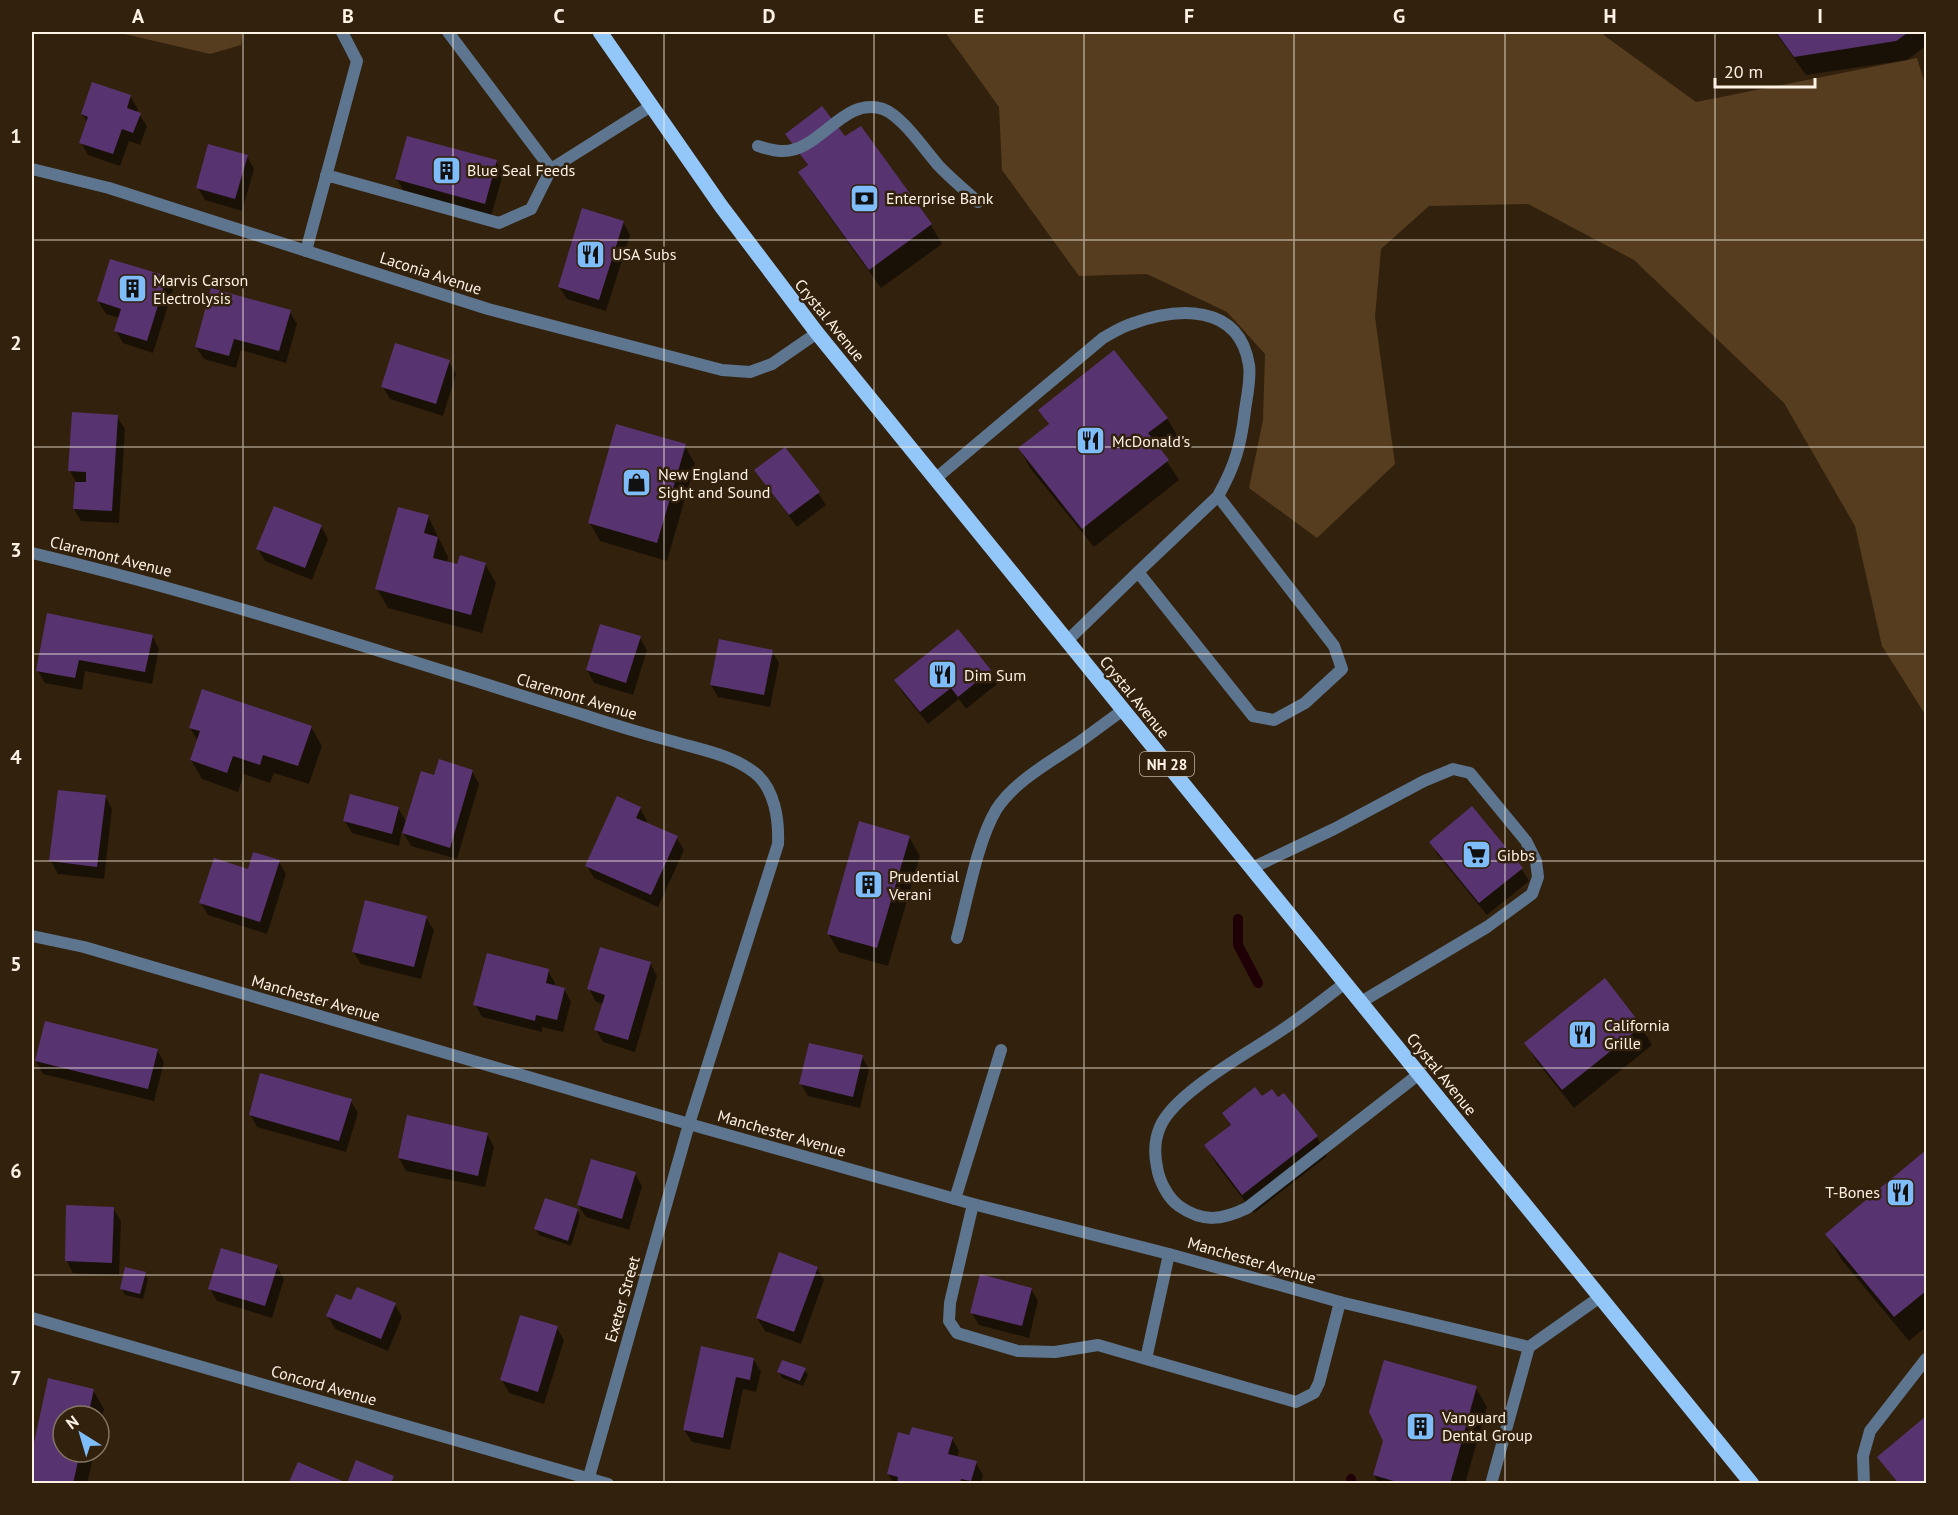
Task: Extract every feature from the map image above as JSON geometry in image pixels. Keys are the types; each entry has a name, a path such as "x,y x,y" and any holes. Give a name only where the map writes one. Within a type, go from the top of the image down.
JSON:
{"main road":[{"name":"Crystal Avenue","path":"600,32 727,215 817,333 1752,1484"}],"street":[{"path":"306,251 357,61 342,32"},
{"path":"448,32 551,169"},
{"path":"326,175 499,223 531,209 551,169 651,106"},
{"path":"758,146 782,152 803,146 850,112 867,107 883,109 896,118 939,166 978,202"},
{"name":"Laconia Avenue","path":"32,169 109,188 488,309 722,370 750,372 772,364 817,333"},
{"path":"935,479 1103,338 1128,324 1179,313 1208,314 1228,326 1241,341 1249,365 1241,439 1232,470 1218,496 1066,642"},
{"path":"1138,572 1253,716 1274,720 1305,703 1335,676 1342,669 1334,646 1218,496"},
{"name":"Claremont Avenue","path":"32,553 163,586 288,622 624,728 723,756 757,774 769,791 776,810 779,826 778,844 689,1124"},
{"path":"957,938 984,837 996,809 1013,790 1038,770 1123,710"},
{"path":"1252,868 1334,829 1424,781 1453,769 1470,773 1526,841 1536,861 1538,878 1532,894 1487,927 1360,1002"},
{"name":"Manchester Avenue","path":"32,936 84,947 689,1124 973,1204 1169,1254 1340,1302 1529,1347"},
{"path":"1345,983 1283,1029 1203,1082 1174,1106 1160,1126 1154,1151 1157,1172 1165,1190 1177,1204 1192,1214 1210,1219 1229,1217 1247,1208 1419,1074"},
{"path":"955,1199 1000,1050"},
{"name":"Exeter Street","path":"588,1481 689,1124"},
{"path":"973,1204 950,1303 949,1321 957,1333 1018,1351 1055,1352 1098,1345 1296,1402 1314,1393 1319,1383 1340,1302"},
{"path":"1146,1359 1169,1254"},
{"path":"1491,1484 1529,1347 1600,1297"},
{"name":"Concord Avenue","path":"32,1318 588,1481 608,1484"},
{"path":"1864,1484 1863,1456 1870,1431 1926,1359"}],"shaded area":[{"path":"116,32 243,32 241,45 210,54"},
{"path":"945,32 1602,32 1696,102 1917,58 1926,88 1926,716 1882,646 1855,526 1784,403 1634,260 1528,204 1429,206 1381,249 1375,317 1395,464 1317,538 1249,488 1263,420 1265,354 1227,312 1147,274 1079,276 1002,170 999,107"}],"building":[{"path":"1776,32 1909,32 1896,41 1794,57"},
{"path":"92,82 131,95 127,108 141,113 133,133 122,129 113,154 79,143 88,117 81,114"},
{"name":"Enterprise Bank","path":"822,106 845,136 861,126 932,224 869,270 798,172 808,165 785,134"},
{"name":"Blue Seal Feeds","path":"407,136 497,160 485,204 395,179"},
{"path":"208,144 248,155 235,199 196,188"},
{"name":"USA Subs","path":"582,208 624,221 599,300 558,287"},
{"name":"Marvis Carson Electrolysis","path":"110,259 167,276 147,341 114,331 121,309 97,301"},
{"path":"211,288 291,310 279,351 234,339 229,356 195,347"},
{"path":"395,343 450,360 436,404 381,387"},
{"name":"McDonald's","path":"1114,350 1168,418 1148,433 1169,460 1082,529 1018,448 1049,424 1038,410"},
{"path":"72,412 118,415 112,511 73,509 75,482 86,482 86,472 68,471"},
{"name":"New England Sight and Sound","path":"616,424 686,444 657,543 588,523"},
{"path":"785,447 820,492 789,515 754,470"},
{"path":"274,506 322,525 305,568 256,549"},
{"path":"398,507 429,515 424,533 438,537 433,558 457,564 460,555 486,563 471,615 375,589"},
{"path":"47,613 153,635 145,672 79,660 75,678 36,671"},
{"path":"600,624 641,636 626,683 586,670"},
{"name":"Dim Sum","path":"958,629 991,670 958,697 951,688 920,712 894,680"},
{"path":"719,639 773,650 764,695 710,685"},
{"path":"202,689 312,726 298,766 263,755 260,765 233,756 227,773 190,760 200,731 189,728"},
{"path":"439,759 473,770 450,848 402,833 421,771 434,775"},
{"path":"58,790 106,795 97,867 49,861"},
{"path":"350,794 399,807 392,834 343,821"},
{"path":"617,796 641,807 636,818 678,836 651,895 585,866"},
{"name":"Gibbs","path":"1472,806 1523,868 1479,903 1429,842"},
{"name":"Prudential Verani","path":"859,821 910,836 877,948 827,934"},
{"path":"253,852 280,860 260,922 199,903 214,858 248,869"},
{"path":"365,900 427,916 414,967 352,952"},
{"path":"600,947 651,962 628,1040 594,1030 605,995 587,989"},
{"path":"487,953 549,969 546,983 565,988 557,1020 536,1015 535,1021 473,1005"},
{"name":"California Grille","path":"1605,978 1642,1026 1562,1090 1524,1043"},
{"path":"45,1021 158,1049 148,1089 35,1061"},
{"path":"809,1043 863,1055 853,1097 799,1084"},
{"path":"260,1073 352,1099 339,1141 249,1115"},
{"path":"1255,1087 1262,1096 1272,1089 1278,1097 1284,1093 1318,1136 1242,1195 1204,1145 1231,1125 1222,1113"},
{"path":"407,1115 488,1133 478,1176 398,1158"},
{"name":"T-Bones","path":"1926,1150 1926,1291 1894,1317 1825,1234"},
{"path":"591,1159 636,1172 622,1219 577,1205"},
{"path":"545,1198 578,1209 568,1241 534,1229"},
{"path":"66,1205 114,1207 112,1263 65,1261"},
{"path":"221,1248 278,1265 265,1306 208,1289"},
{"path":"779,1252 818,1267 794,1332 756,1318"},
{"path":"125,1267 146,1272 140,1294 120,1289"},
{"path":"980,1274 1032,1288 1022,1326 970,1313"},
{"path":"357,1287 396,1303 381,1339 326,1316 336,1294 351,1300"},
{"path":"520,1315 558,1326 538,1392 500,1380"},
{"path":"701,1346 754,1358 750,1380 736,1377 723,1438 683,1430"},
{"path":"782,1360 806,1368 800,1381 777,1372"},
{"name":"Vanguard Dental Group","path":"1384,1360 1477,1386 1450,1484 1404,1484 1373,1475 1383,1441 1369,1412"},
{"path":"48,1378 94,1389 91,1404 51,1404 51,1464 77,1464 73,1484 32,1484 32,1452"},
{"path":"1926,1416 1926,1484 1899,1484 1877,1457"},
{"path":"912,1427 953,1437 948,1454 977,1461 971,1481 961,1479 960,1484 897,1484 898,1477 887,1474 898,1432 909,1435"},
{"path":"356,1460 394,1476 391,1484 288,1484 298,1462 347,1483"}],"waterway":[{"path":"1238,919 1238,945 1258,983"},
{"path":"1351,1479 1351,1484"}],"place":[{"name":"Blue Seal Feeds","path":"446,170"},
{"name":"Enterprise Bank","path":"865,198"},
{"name":"USA Subs","path":"591,254"},
{"name":"Marvis Carson Electrolysis","path":"132,289"},
{"name":"McDonald's","path":"1091,441"},
{"name":"New England Sight and Sound","path":"637,483"},
{"name":"Dim Sum","path":"943,675"},
{"name":"Gibbs","path":"1476,855"},
{"name":"Prudential Verani","path":"868,885"},
{"name":"California Grille","path":"1583,1034"},
{"name":"T-Bones","path":"1901,1192"},
{"name":"Vanguard Dental Group","path":"1421,1426"}]}
